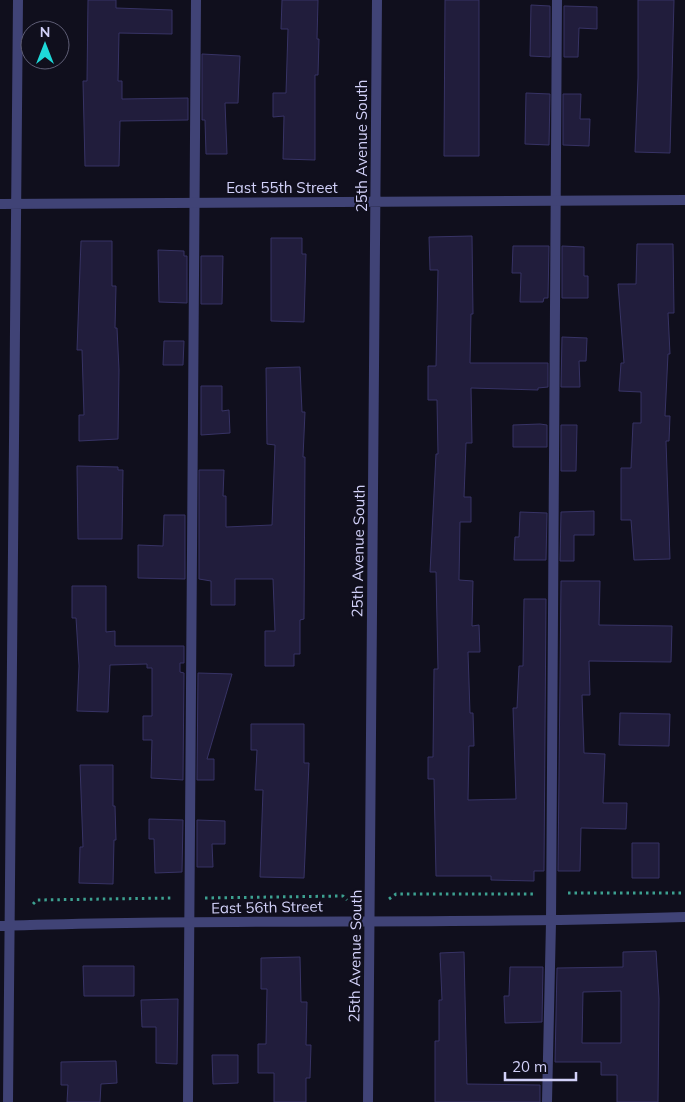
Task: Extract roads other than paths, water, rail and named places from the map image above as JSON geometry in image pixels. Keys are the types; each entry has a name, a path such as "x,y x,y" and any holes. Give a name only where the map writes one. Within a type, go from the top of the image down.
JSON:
{"street":[{"path":"8,1102 4,926 18,0"},
{"path":"188,1102 196,0"},
{"name":"25th Avenue South","path":"368,1102 371,920 377,0"},
{"path":"547,1102 551,922 557,0"},
{"name":"East 55th Street","path":"0,204 685,200"},
{"name":"East 56th Street","path":"4,926 371,920 551,922 685,917"}]}
